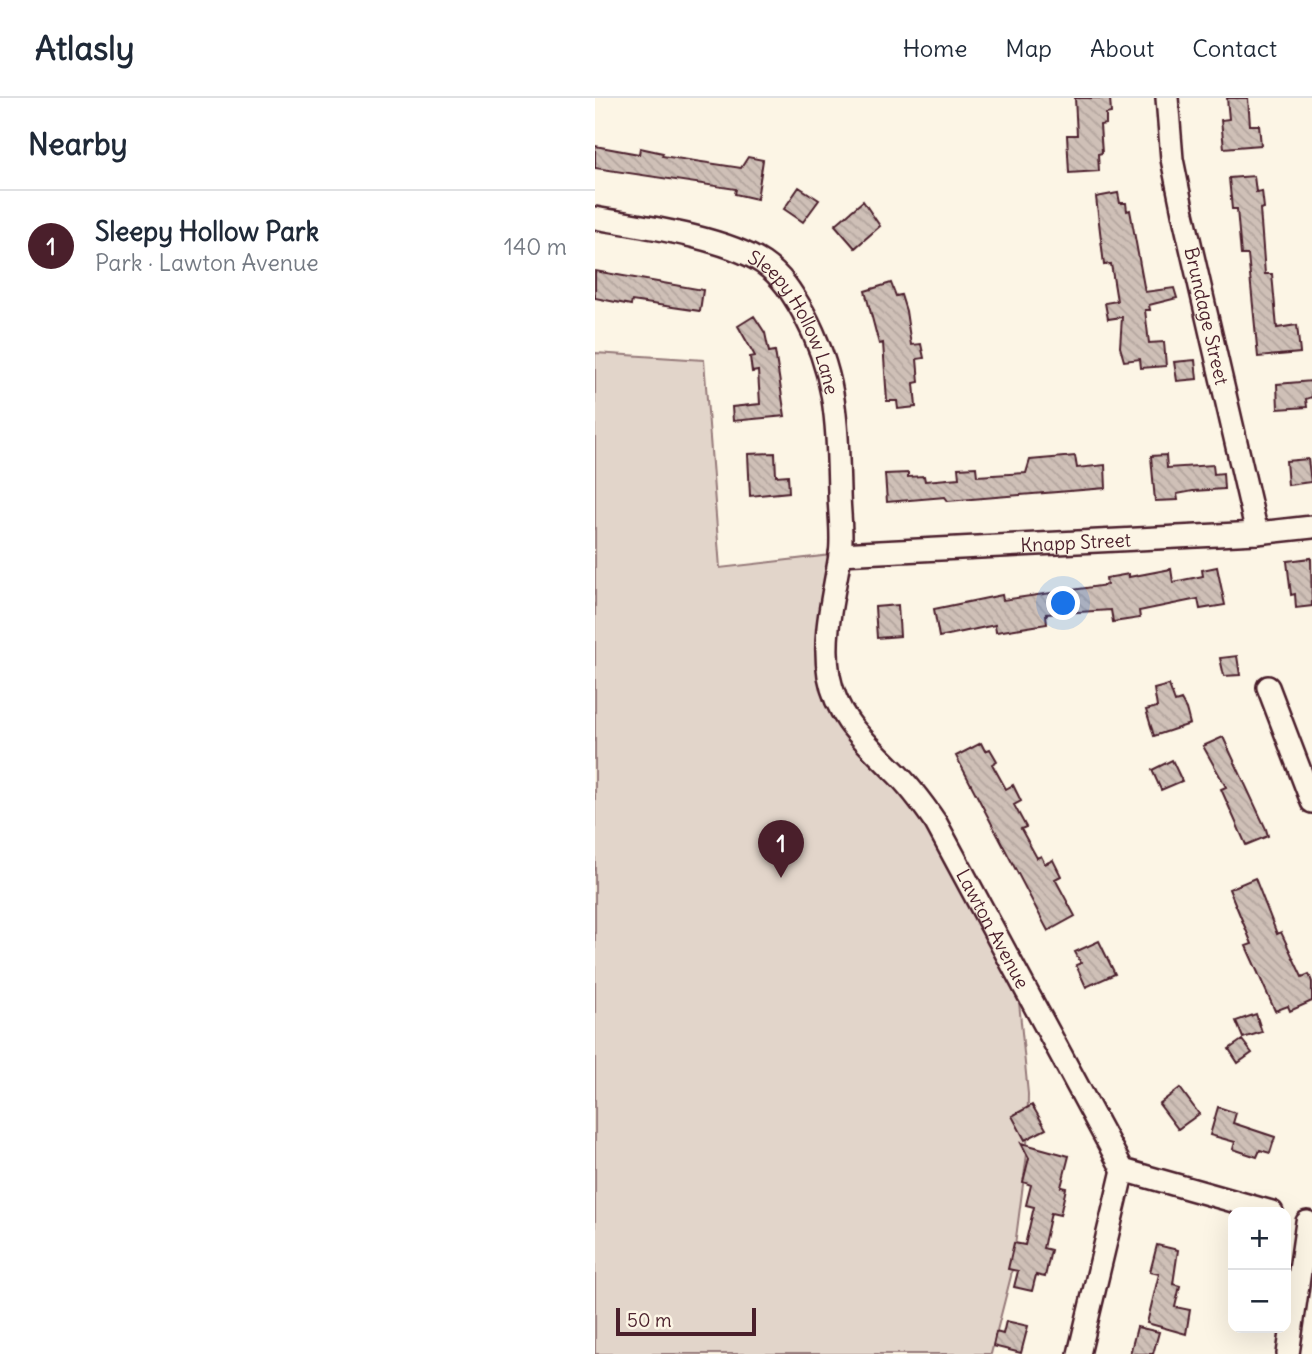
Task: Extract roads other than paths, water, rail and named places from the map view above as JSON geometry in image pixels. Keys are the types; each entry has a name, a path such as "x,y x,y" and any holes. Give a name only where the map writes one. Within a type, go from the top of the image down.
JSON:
{"street":[{"name":"Brundage Street","path":"1167,98 1172,159 1183,213 1257,533"},
{"name":"Sleepy Hollow Lane","path":"595,218 637,225 735,250 763,263 786,283 818,339 832,379 837,431 840,554"},
{"name":"Knapp Street","path":"840,554 1257,533 1312,527"},
{"name":"Lawton Avenue","path":"840,554 828,621 829,675 839,711 859,738 918,796 936,823 1123,1170"},
{"path":"1268,687 1312,802"},
{"path":"1079,1354 1123,1170 1254,1207"},
{"path":"1287,1354 1310,1223 1291,1217"}],"place":[{"name":"Sleepy Hollow Park","path":"781,878"}]}
